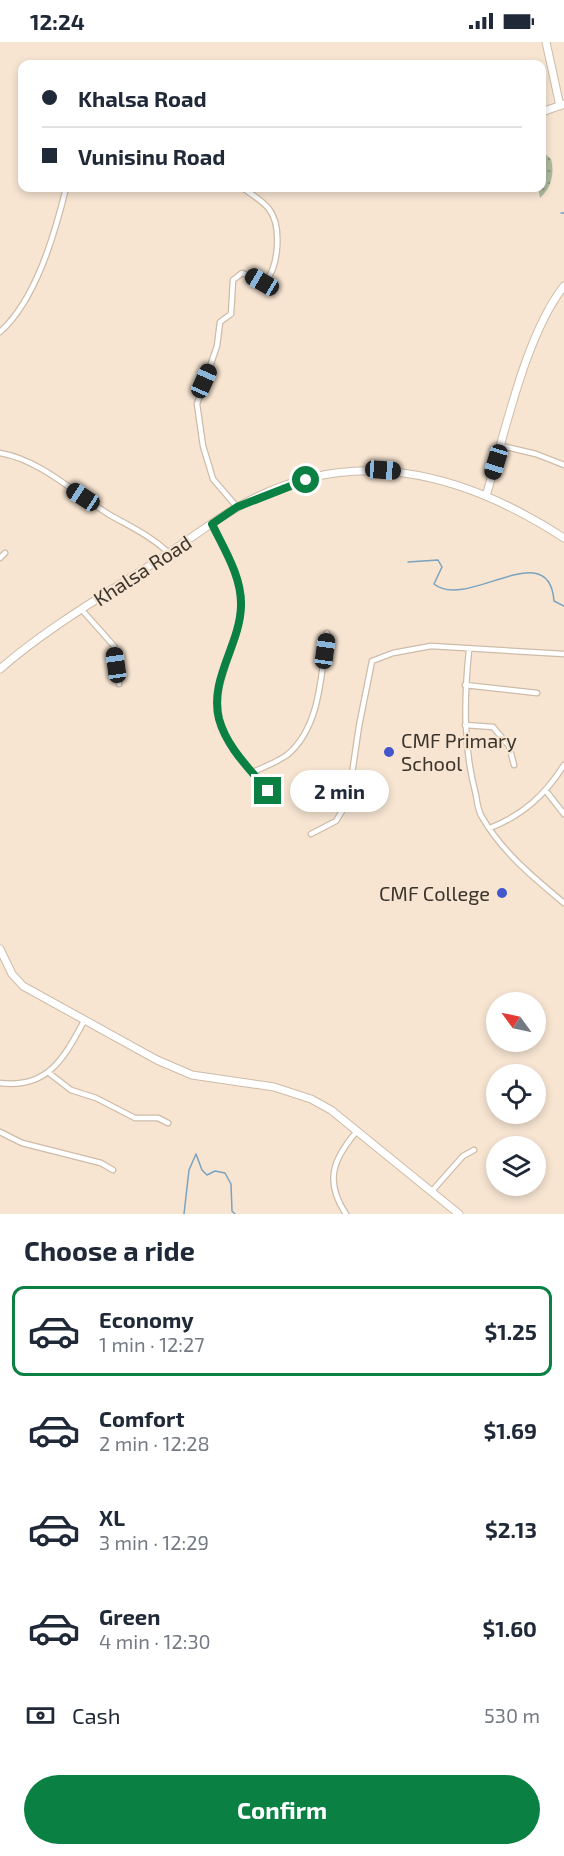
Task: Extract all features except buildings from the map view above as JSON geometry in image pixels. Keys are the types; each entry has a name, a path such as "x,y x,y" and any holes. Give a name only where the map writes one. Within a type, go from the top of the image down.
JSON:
{"street":[{"path":"546,42 552,80 563,105 546,111"},
{"path":"0,332 22,304 42,264 65,192"},
{"path":"237,507 213,479 203,446 197,404 214,356 220,322 231,312 233,280 242,273 265,282 271,270 276,247 275,224 269,210 248,192"},
{"path":"486,496 538,329 552,301 564,286"},
{"path":"501,446 536,454 564,465"},
{"path":"0,453 28,462 111,515 149,536 169,553"},
{"name":"Khalsa Road","path":"0,669 82,610 237,507 287,486 324,475 383,470 404,471 486,496 537,520 564,538"},
{"path":"212,524 239,584 241,606 238,627 219,684 219,717 236,754 268,791"},
{"path":"0,558 5,553"},
{"path":"82,610 114,646 119,684"},
{"path":"253,772 286,755 304,733 314,711 327,633"},
{"path":"311,834 336,821 348,801 359,726 372,661 393,652 431,646 564,654"},
{"path":"469,650 465,685 465,725 471,777 481,816 525,870 564,903"},
{"path":"465,685 537,693"},
{"path":"465,725 493,727 509,746 514,765"},
{"path":"490,828 517,815 546,791 564,765"},
{"path":"546,791 564,814"},
{"path":"0,949 12,974 23,986 157,1060 192,1075 296,1092 331,1110 459,1214"},
{"path":"0,1083 23,1084 49,1073 67,1052 84,1021"},
{"path":"49,1073 71,1090 96,1098 135,1118 158,1118 168,1123"},
{"path":"346,1214 333,1187 334,1170 338,1156 357,1131"},
{"path":"0,1132 22,1143 101,1163 113,1170"},
{"path":"432,1191 463,1156 474,1150"}],"green space":[{"path":"546,155 551,159 553,170 546,190"}],"waterway":[{"path":"408,562 438,560 442,567 434,584 448,590 466,589 523,573 538,574 549,582 554,601 564,606"},
{"path":"184,1214 189,1170 196,1154 202,1170 207,1175 215,1171 225,1173 231,1184 232,1211 235,1214"}],"place":[{"name":"CMF Primary School","path":"389,752"},
{"name":"CMF College","path":"502,893"}],"route":[{"path":"268,791 249,766 236,754 219,717 217,698 219,684 238,627 241,606 239,584 212,524 237,507 306,480"}]}
